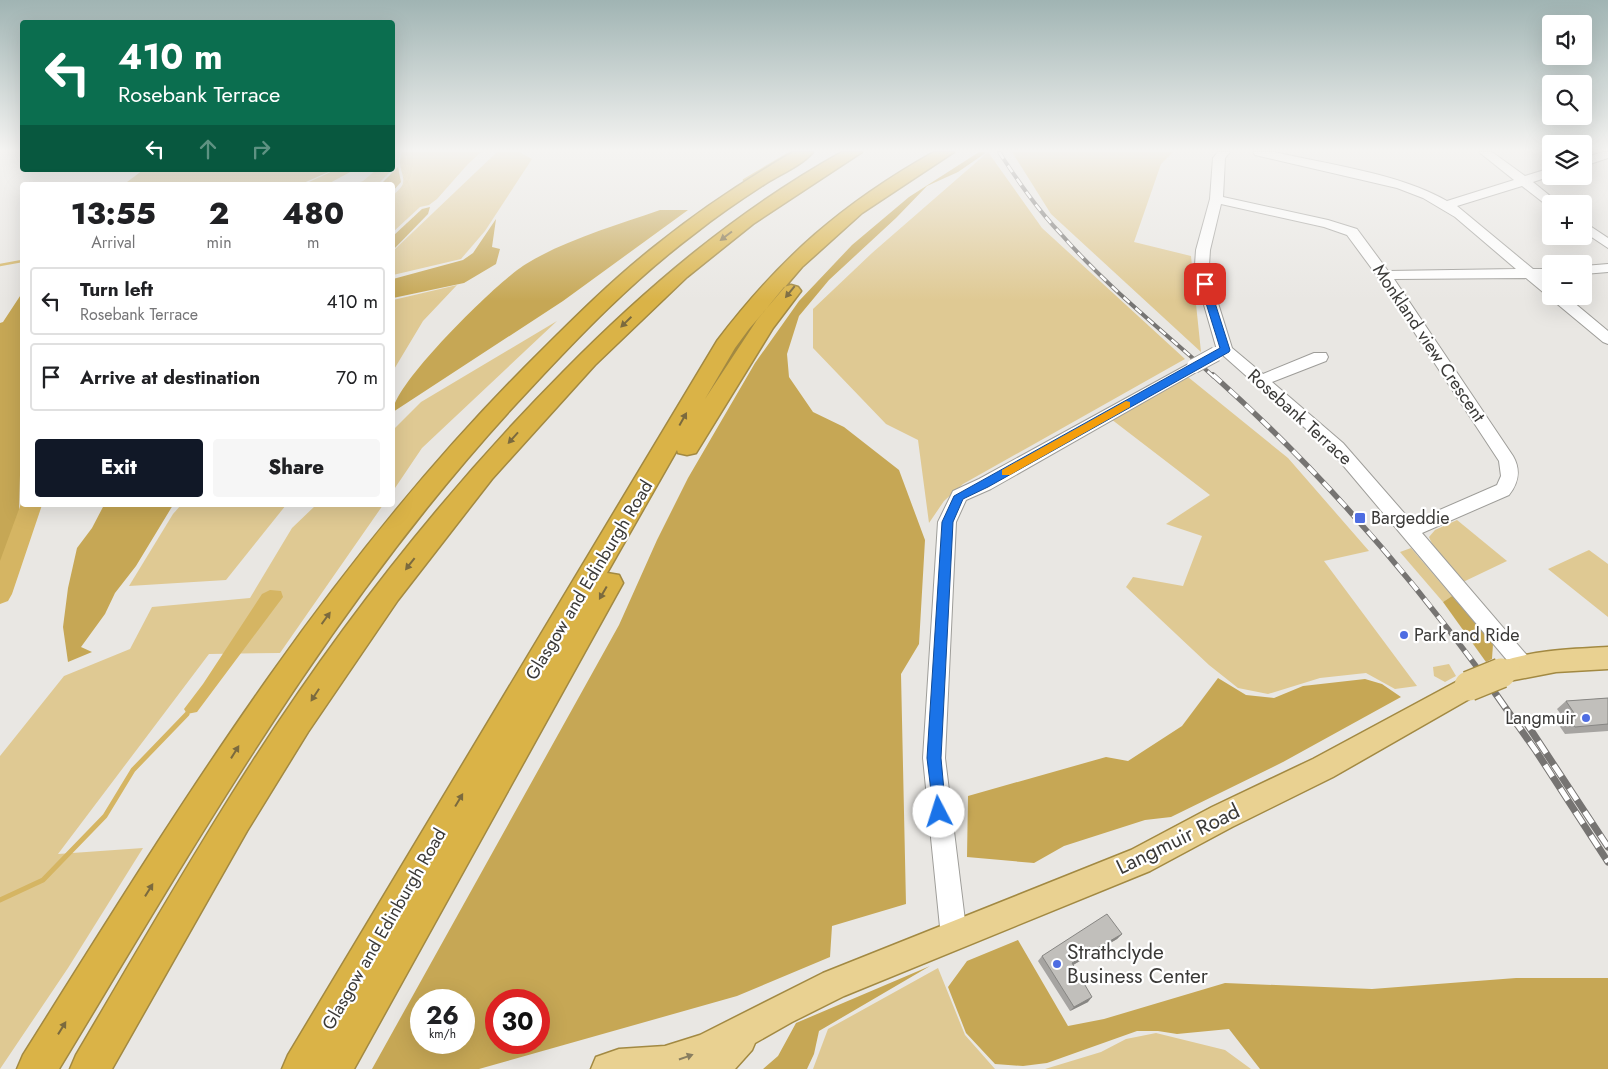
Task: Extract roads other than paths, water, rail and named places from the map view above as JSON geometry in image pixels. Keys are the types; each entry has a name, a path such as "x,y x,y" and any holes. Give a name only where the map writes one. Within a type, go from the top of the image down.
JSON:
{"highway":[{"path":"37,1069 239,744 347,589 459,451 562,343 643,265 726,202"},
{"path":"562,343 649,268 737,202"},
{"path":"90,1069 226,834 328,675 450,513 545,403 606,341 694,261 774,202"},
{"name":"Glasgow and Edinburgh Road","path":"302,1069 652,474 708,373 744,320 779,279 846,216 865,202"},
{"name":"Glasgow and Edinburgh Road","path":"332,1069 356,1048 523,730 677,463 764,325 794,287 844,237 888,202"},
{"path":"288,1069 404,894"}],"main road":[{"name":"Langmuir Road","path":"632,1068 684,1058 747,1029 780,1010 834,984 954,937 1140,860 1222,817 1323,768 1469,686 1516,668 1556,661 1608,658"},
{"name":"Langmuir Road","path":"713,1069 747,1029"}],"street":[{"path":"954,937 944,863 934,758 947,522 959,496 985,484 1221,352 1202,265 1203,250 1215,202"},
{"name":"Monkland view Crescent","path":"1229,202 1341,227 1358,238 1507,460 1511,474 1509,483 1503,490 1409,530"},
{"path":"1442,202 1448,205 1542,284"},
{"path":"1448,205 1458,202"},
{"path":"1592,232 1608,244"},
{"path":"1592,269 1608,268"},
{"path":"1384,275 1542,273"},
{"path":"1568,305 1608,338"},
{"name":"Rosebank Terrace","path":"1221,352 1261,381 1337,447 1409,530 1516,668"},
{"path":"1261,381 1320,357"}],"waterway":[{"path":"0,265 20,261"},
{"path":"0,594 30,507"},
{"path":"0,900 43,880 105,816 133,770 187,714"}],"railway":[{"path":"1034,202 1097,272 1214,377"},
{"path":"1213,375 1286,444 1355,517 1420,594 1482,674"},
{"path":"1481,673 1536,751 1608,862"},
{"path":"1523,718 1608,847"}],"place":[{"name":"Bargeddie","path":"1360,518"},
{"name":"Park and Ride","path":"1404,635"},
{"name":"Langmuir","path":"1586,718"},
{"name":"Strathclyde Business Center","path":"1057,964"}]}
